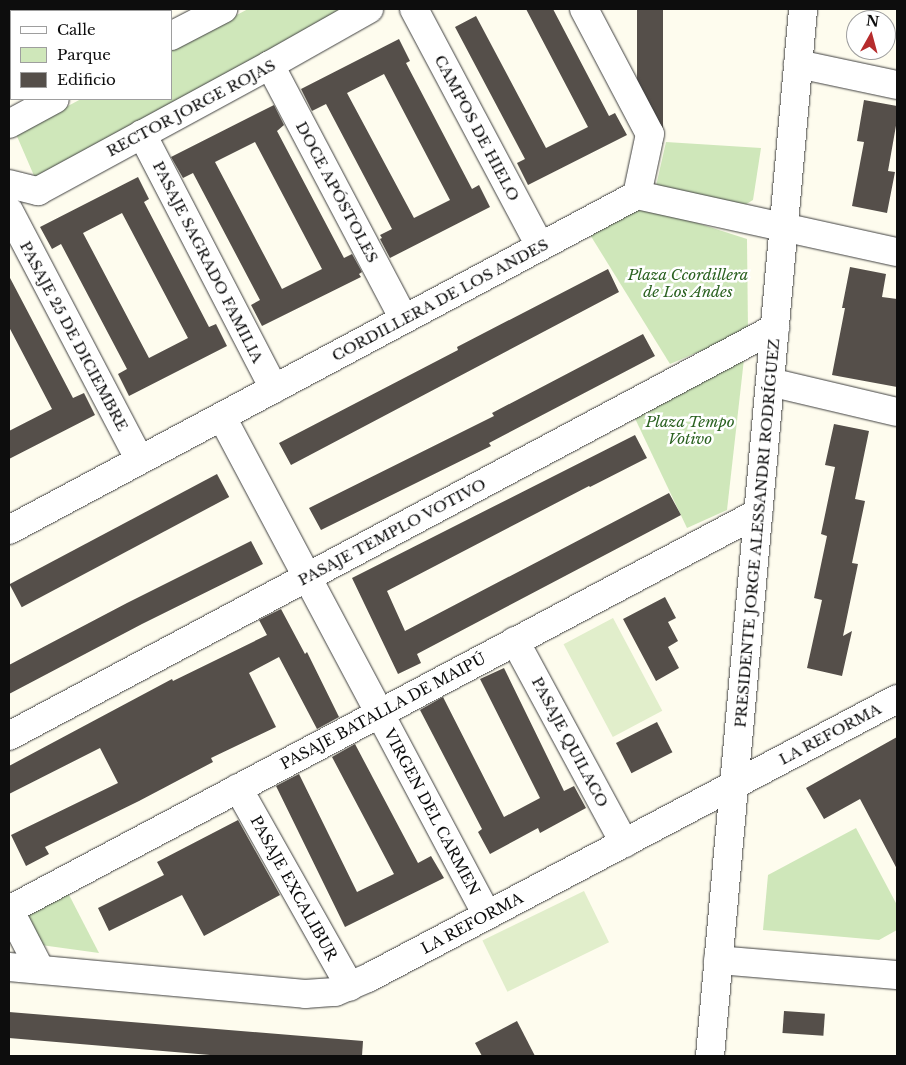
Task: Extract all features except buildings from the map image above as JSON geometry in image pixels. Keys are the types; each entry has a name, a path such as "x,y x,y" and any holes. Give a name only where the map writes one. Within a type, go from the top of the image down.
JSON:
{"street":[{"path":"172,35 223,9"},
{"name":"RECTOR JORGE ROJAS","path":"9,184 38,192 369,9"},
{"name":"CAMPOS DE HIELO","path":"414,9 540,246"},
{"path":"584,9 650,134 637,195 897,252"},
{"name":"PRESIDENTE JORGE ALESSANDRI RODRÍGUEZ","path":"710,1056 775,328 782,227 803,9"},
{"path":"798,64 897,85"},
{"name":"DOCE APÓSTOLES","path":"270,65 404,319"},
{"path":"9,124 54,100"},
{"name":"PASAJE SAGRADO FAMILIA","path":"142,134 274,389"},
{"name":"CORDILLERA DE LOS ANDES","path":"9,530 637,195"},
{"name":"PASAJE 25 DE DICIEMBRE","path":"9,211 140,460"},
{"name":"PASAJE TEMPLO VOTIVO","path":"9,736 775,328"},
{"path":"770,382 897,412"},
{"name":"VIRGEN DEL CARMEN","path":"222,416 487,915"},
{"name":"PASAJE BATALLA DE MAIPÚ","path":"9,909 758,513"},
{"name":"PASAJE QUILACO","path":"516,641 624,843"},
{"name":"LA REFORMA","path":"9,967 305,994 335,992 350,987 897,699"},
{"name":"PASAJE EXCALIBUR","path":"238,788 350,987"},
{"path":"9,909 40,969"},
{"path":"718,960 894,972"}],"green space":[{"path":"248,9 346,9 35,178 16,134 79,100 172,100 172,49"},
{"path":"666,142 761,148 753,200 743,206 656,186"},
{"name":"Plaza Ccordillera de Los Andes","path":"632,202 747,239 748,331 670,364 584,225"},
{"name":"Plaza Tempo Votivo","path":"745,350 727,510 687,528 631,410"},
{"path":"613,618 662,711 613,737 564,644"},
{"path":"856,828 897,905 897,930 879,940 763,930 768,875"},
{"path":"67,891 99,953 41,945 22,911"},
{"path":"584,891 609,942 507,992 482,941"}]}
